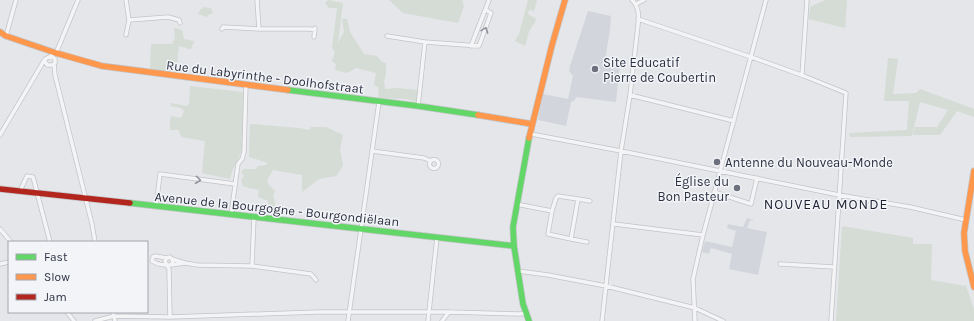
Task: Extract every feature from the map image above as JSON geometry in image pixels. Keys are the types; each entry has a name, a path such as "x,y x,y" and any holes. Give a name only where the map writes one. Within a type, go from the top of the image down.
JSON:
{"street":[{"path":"6,36 16,0"},
{"path":"78,0 55,55 54,64 55,75 92,224 95,241"},
{"path":"126,0 129,20 126,35"},
{"path":"257,0 259,29"},
{"path":"471,46 489,0"},
{"path":"529,321 523,304 514,246 513,227 516,204 532,124 552,45 566,0"},
{"path":"602,321 621,151 630,95 638,20 636,4 632,0"},
{"path":"636,4 644,0"},
{"path":"696,321 693,279 714,192 766,0"},
{"path":"802,75 807,0"},
{"path":"387,36 425,42 479,46 491,13 486,10"},
{"path":"129,20 168,17 179,20 180,23"},
{"path":"638,20 751,57 802,75 846,93 831,321"},
{"path":"222,29 223,27 259,29 315,29 314,37"},
{"name":"Rue du Labyrinthe - Doolhofstraat","path":"0,32 6,36 55,55 102,66 149,74 246,84 418,106 532,124"},
{"path":"418,106 425,42"},
{"path":"0,136 47,57 55,55"},
{"path":"45,61 48,66 54,64"},
{"path":"232,215 238,164 242,159 244,152 246,84"},
{"path":"630,95 734,121"},
{"path":"348,321 379,102"},
{"path":"531,134 839,195 910,207 966,220"},
{"path":"372,151 424,158 431,161"},
{"path":"974,170 964,233 964,243 974,287"},
{"path":"156,207 160,174 235,184"},
{"path":"20,191 27,176 33,177 50,241"},
{"path":"714,192 751,204 757,178"},
{"name":"Avenue de la Bourgogne - Bourgondiëlaan","path":"0,189 514,246"},
{"path":"586,242 548,234 552,211 558,196 590,201"},
{"path":"571,239 578,199"},
{"path":"516,204 552,211"},
{"path":"252,266 254,217"},
{"path":"614,224 703,235"},
{"path":"0,229 10,241"},
{"path":"428,321 438,238"},
{"path":"185,263 170,265 157,264 152,261 153,257 155,256 197,265 252,266 311,274 316,280"},
{"path":"167,258 165,261 170,265"},
{"path":"170,317 169,269 170,265 173,263 172,259"},
{"path":"780,264 834,267"},
{"path":"518,271 548,274 606,286 695,308 723,321"},
{"path":"95,321 113,314 170,317 350,312 526,313"},
{"path":"442,321 449,312"},
{"path":"68,313 74,321"},
{"path":"113,314 115,321"}],"shaded area":[{"path":"328,0 343,3 338,43 344,32 342,19 347,19 350,32 364,54 377,56 382,62 386,63 384,82 385,89 398,88 417,90 417,102 407,99 379,98 378,87 374,85 376,73 356,68 347,73 335,70 336,64 332,61 335,52 332,48 337,8 329,8 325,3"},
{"path":"389,0 462,0 464,6 458,23 403,13"},
{"path":"528,0 537,0 534,11 529,10 528,14 536,19 529,32 525,46 515,41 519,34"},
{"path":"825,0 847,0 845,28 809,19 810,7"},
{"path":"203,7 211,8 213,13 207,17 198,14"},
{"name":"Site Educatif Pierre de Coubertin","path":"588,11 611,16 605,60 620,63 616,102 576,97 575,100 571,102 566,126 538,120 543,94 568,99 573,76 569,71 570,66"},
{"path":"174,28 182,30 184,39 194,41 191,49 179,46 176,73 150,71 151,44 172,44 175,38"},
{"path":"888,58 898,59 893,94 916,93 920,89 974,109 974,117 957,111 940,135 913,135 915,127 937,127 948,110 920,102 912,136 850,137 849,133 907,130 909,101 884,101"},
{"path":"190,86 243,92 242,149 230,179 202,173 205,141 181,137 179,130 170,130 171,116 181,118 184,111 181,108 171,106 171,103 187,106 189,104"},
{"path":"250,124 309,130 311,127 326,127 343,135 340,149 343,166 336,176 319,179 302,192 302,175 273,170 267,180 269,185 275,191 273,195 276,208 267,208 268,201 258,197 259,190 243,186 241,180 244,176 241,172 244,169 256,169 258,166 266,165 268,163 249,157"},
{"path":"747,218 753,221 750,220 747,228 767,232 758,275 729,269 732,254 711,248 709,254 702,252 705,241 732,247 736,231 727,228 728,224 743,227"},
{"path":"842,226 913,238 913,244 932,244 931,280 966,286 974,309 974,321 836,321"}],"traffic: fast":[{"path":"288,90 478,115"},
{"path":"529,138 513,227 514,246 523,304 529,321"},
{"path":"130,203 514,246"}],"traffic: slow":[{"path":"529,138 552,45 565,0"},
{"path":"0,32 6,36 56,53 102,66 288,90"},
{"path":"478,115 532,124"},
{"path":"974,171 964,233 965,251 974,287"}],"traffic: jam":[{"path":"0,189 130,203"}],"place":[{"name":"Site Educatif Pierre de Coubertin","path":"595,69"},
{"name":"Antenne du Nouveau-Monde","path":"717,162"},
{"name":"Église du Bon Pasteur","path":"737,188"}],"district":[{"name":"NOUVEAU MONDE","path":"826,204"}]}
